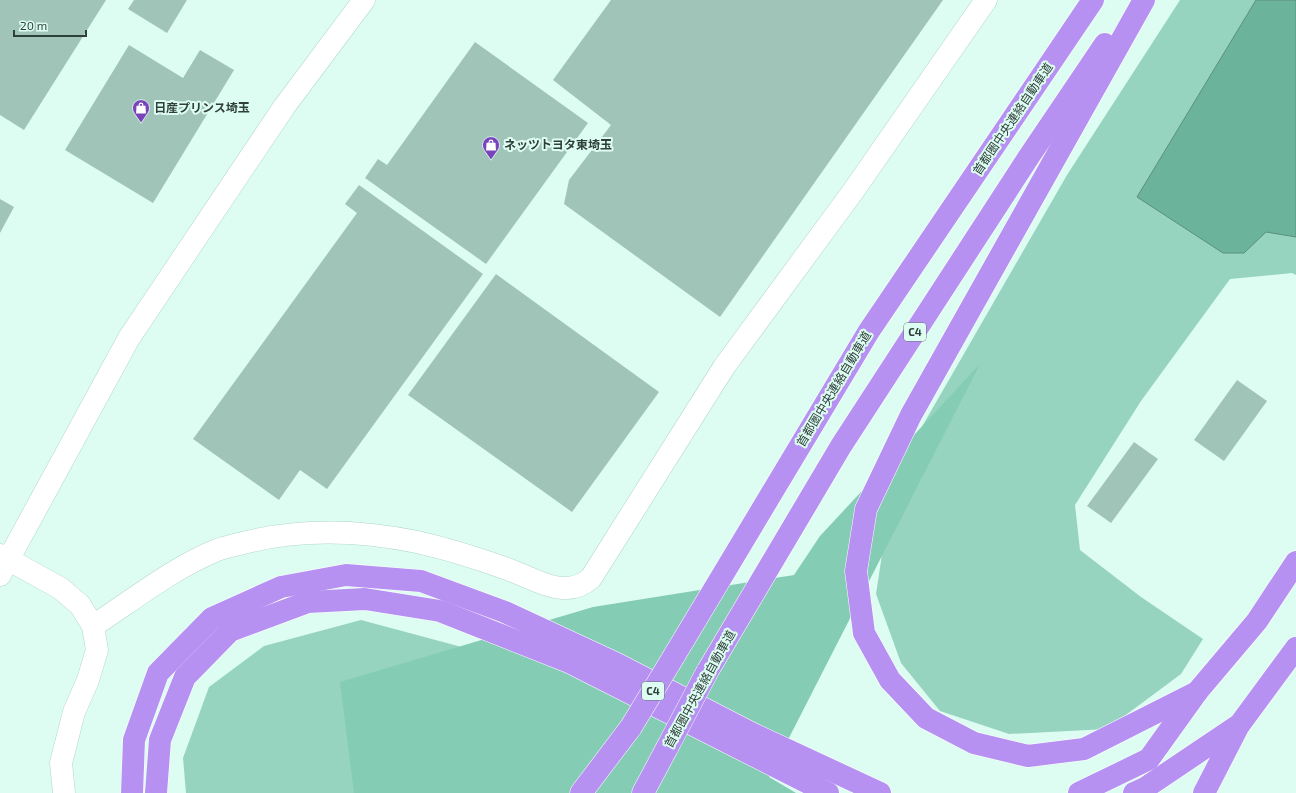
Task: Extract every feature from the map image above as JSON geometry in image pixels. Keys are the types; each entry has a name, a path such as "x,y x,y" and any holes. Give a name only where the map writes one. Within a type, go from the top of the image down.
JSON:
{"highway":[{"name":"首都圏中央連絡自動車道","path":"598,793 631,727 869,331 1093,0"},
{"name":"首都圏中央連絡自動車道","path":"643,793 707,672 845,439 1030,155 1135,0"},
{"path":"1144,0 911,415 888,459 866,510 856,571 864,633 890,680 926,718 974,743 1028,756 1084,748 1197,692"},
{"path":"1079,793 1149,759 1197,692 1256,621 1296,562"},
{"path":"132,793 134,740 158,673 212,618 281,587 346,575 420,581 505,612 617,664 753,734 880,793"},
{"path":"156,793 160,740 185,677 230,631 308,602 365,599 440,611 569,662 828,793"},
{"path":"1204,793 1240,724 1296,648"},
{"path":"1134,793 1146,788 1240,724"},
{"path":"581,793 631,727"}],"street":[{"path":"64,793 61,763 74,712 88,680 97,650 93,626 80,605 60,588 3,563 129,338 284,107 364,0"},
{"path":"93,626 180,570 218,550 266,537 318,532 374,534 419,543 509,570 555,587 571,588 583,586 591,578 724,367 854,190 986,0"}],"shaded area":[{"path":"1180,0 1296,0 1296,275 1292,273 1230,279 1141,401 1075,505 1080,550 1141,597 1203,639 1181,674 1107,729 1009,734 940,711 901,663 876,594 888,515 916,437 1067,175"},
{"path":"1256,0 1296,0 1296,237 1266,232 1244,253 1223,253 1137,197"},
{"path":"980,364 769,777 796,793 354,793 340,682 593,607 794,575 820,536"},
{"path":"361,620 458,646 723,793 186,793 183,758 209,687 264,646"}],"building":[{"path":"0,0 106,0 24,130 0,115"},
{"path":"134,0 187,0 167,33 128,9"},
{"path":"611,0 943,0 720,317 564,204 569,180 611,125 553,80"},
{"path":"475,42 588,123 486,264 365,178 378,159 387,165"},
{"path":"129,45 183,78 200,50 234,70 153,203 65,150"},
{"path":"359,185 483,274 327,489 300,470 279,500 193,439 357,213 345,204"},
{"path":"0,199 14,207 0,233"},
{"path":"496,274 659,392 572,512 408,395"},
{"path":"1237,380 1267,401 1224,461 1194,440"},
{"path":"1134,442 1158,459 1111,523 1087,506"}],"place":[{"name":"日産プリンス埼玉","path":"141,123"},
{"name":"ネッツトヨタ東埼玉","path":"491,160"}]}
